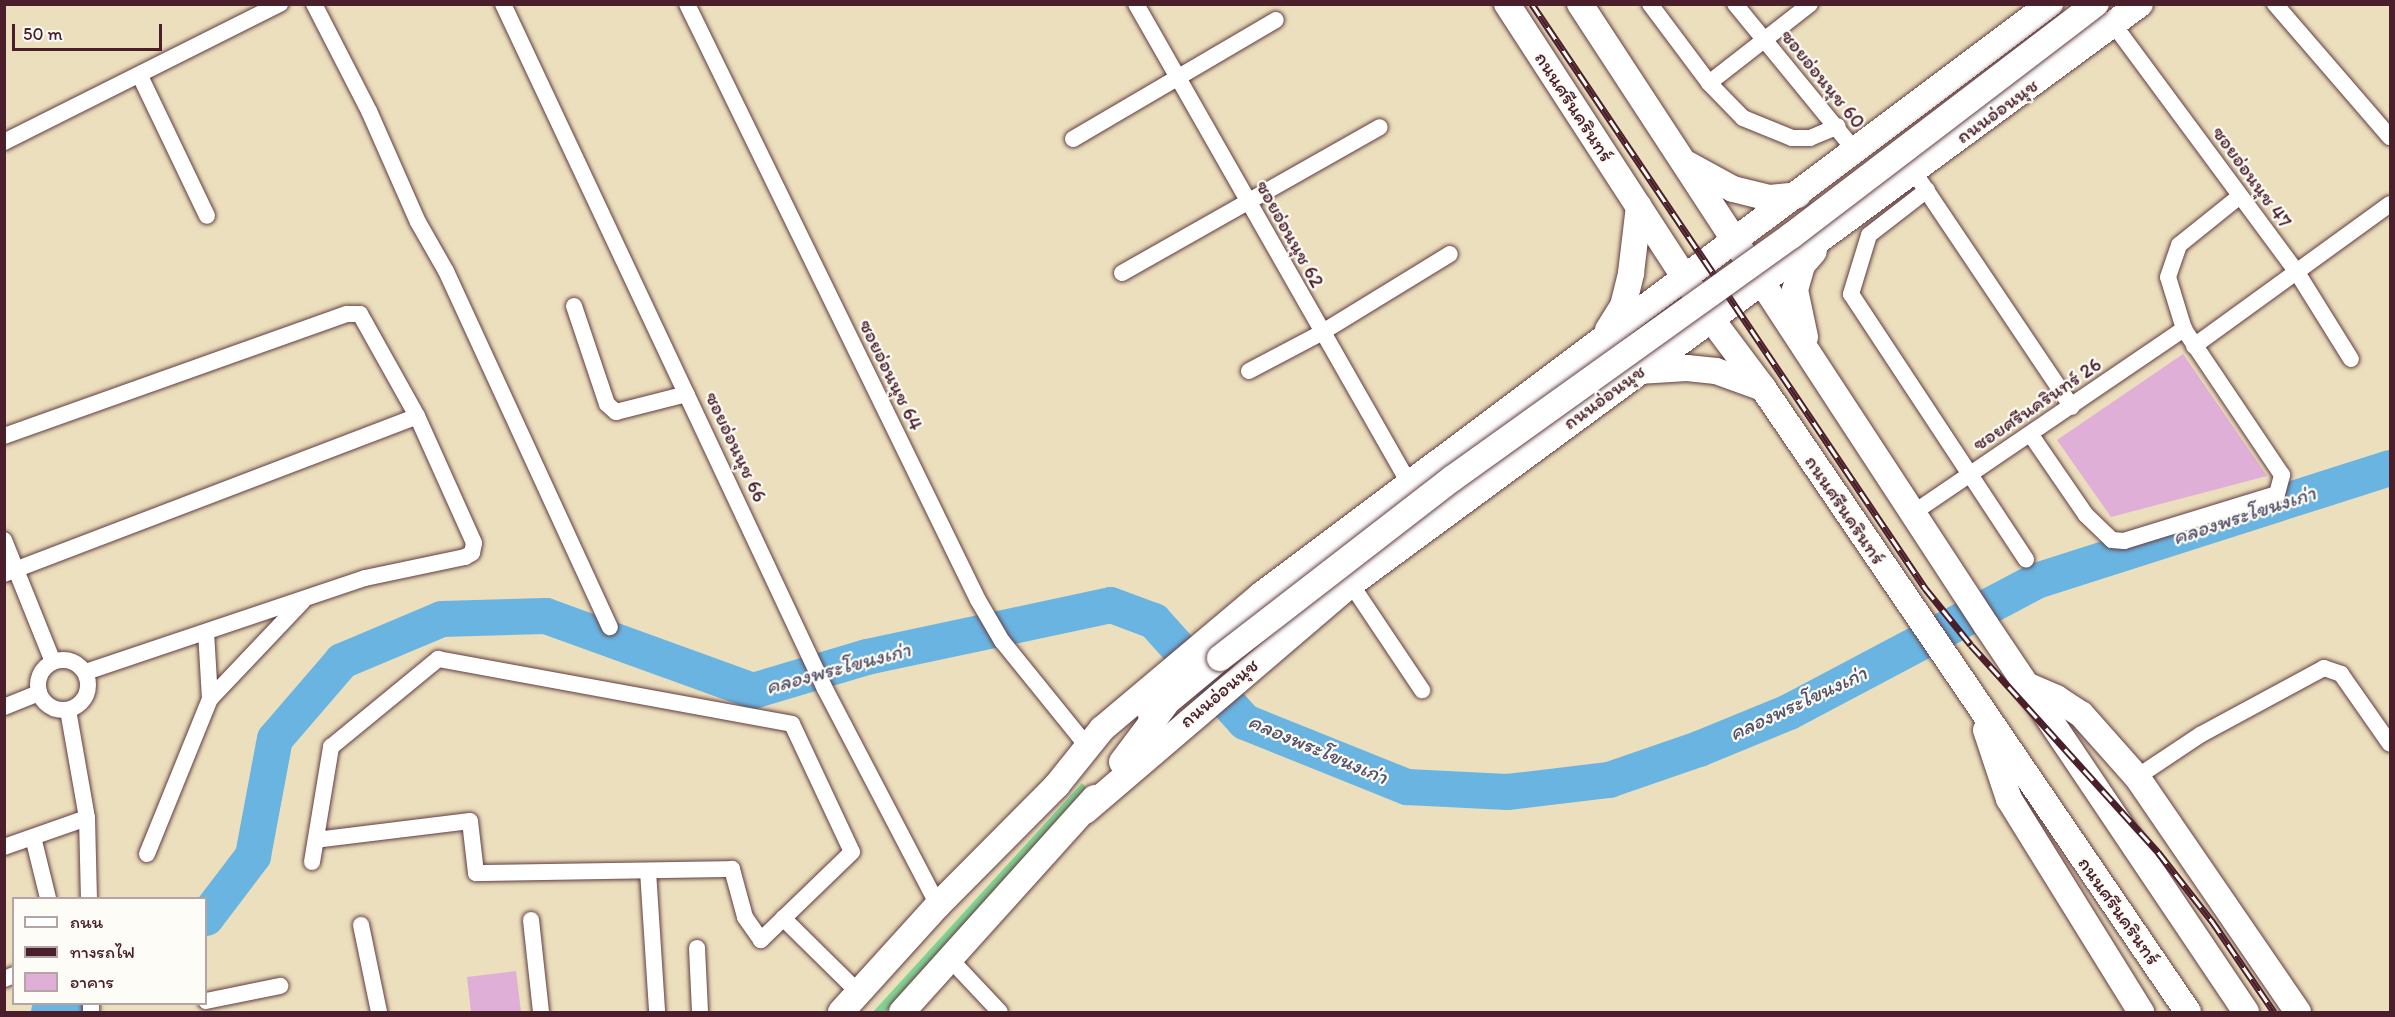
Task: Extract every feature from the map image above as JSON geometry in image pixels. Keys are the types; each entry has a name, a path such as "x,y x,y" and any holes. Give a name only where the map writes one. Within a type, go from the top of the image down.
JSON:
{"main road":[{"name":"ถนนศรีนครินทร์","path":"1507,4 1712,320 1763,388 1902,597 2188,1012"},
{"path":"1580,4 1986,625 2246,1012"},
{"name":"ถนนอ่อนนุช","path":"841,1012 938,905 1057,785 1087,746 1121,712 1261,595 1605,336 1686,279 1856,152 2050,4"},
{"name":"ถนนอ่อนนุช","path":"1057,785 1164,705 1377,535 1791,236 2096,4"},
{"name":"ถนนอ่อนนุช","path":"1085,811 1151,751 1295,628 1351,584 1573,419 1890,191 1921,181 2140,4"},
{"path":"1856,152 1852,164 1855,178 1868,186 1890,191"},
{"path":"1684,163 1733,189 1770,198 1798,195"},
{"path":"1605,336 1623,306 1633,264 1639,206"},
{"path":"1811,358 1795,290 1802,265 1826,237"},
{"path":"1638,372 1687,368 1716,372 1763,388"},
{"path":"1546,381 1563,378 1576,386 1579,399 1573,419"},
{"path":"2026,685 2056,698 2080,714 2138,777 2298,1012"},
{"name":"ถนนอ่อนนุช","path":"902,1012 1085,811 1164,705"},
{"path":"1981,712 2008,799 2141,1012"}],"street":[{"path":"4,142 280,4"},
{"path":"314,4 369,111 418,222 446,271 610,627"},
{"name":"ซอยอ่อนนุช 66","path":"503,4 825,689 938,905"},
{"name":"ซอยอ่อนนุช 64","path":"687,4 978,600 1002,641 1087,746"},
{"name":"ซอยอ่อนนุช 62","path":"1136,4 1321,333 1409,483"},
{"path":"1650,4 1709,83 1743,118 1772,132 1810,138 1838,126"},
{"name":"ซอยอ่อนนุช 60","path":"1735,4 1838,126 1856,152"},
{"path":"1709,83 1766,41 1810,4"},
{"path":"2275,4 2391,137"},
{"path":"1073,138 1276,20"},
{"name":"ซอยอ่อนนุช 47","path":"2114,25 2298,274 2351,358"},
{"path":"140,76 207,216"},
{"path":"1122,273 1249,204 1380,127"},
{"path":"2026,559 1851,294 1869,235 1921,181 2072,406"},
{"path":"2031,435 2086,515 2112,540 2124,541 2268,500 2277,494 2282,475 2184,329 2168,277 2179,245 2240,196"},
{"path":"2194,346 2298,274 2391,204"},
{"path":"1249,371 1321,333 1450,254"},
{"path":"574,306 607,404 616,412 687,394"},
{"path":"4,436 346,314 360,314 369,324 417,416 474,543 472,553 365,578 85,672"},
{"name":"ซอยศรีนครินทร์ 26","path":"1914,513 2184,329"},
{"path":"11,572 417,416"},
{"path":"4,540 11,572 53,662"},
{"path":"1351,584 1422,690"},
{"path":"147,854 210,699 304,599"},
{"path":"206,632 210,699"},
{"path":"65,659 85,672 89,683 86,695 68,710 45,703 39,693 43,669 53,662 65,659"},
{"path":"312,862 331,747 438,659 792,724 852,852 761,940 745,917 732,869 476,873 470,821 316,840"},
{"path":"2138,777 2200,735 2324,668 2341,674 2391,744"},
{"path":"4,707 39,693"},
{"path":"68,710 87,818 89,897"},
{"path":"4,847 87,818"},
{"path":"33,837 48,897"},
{"path":"648,871 657,1012"},
{"path":"783,918 859,993"},
{"path":"531,920 542,1012"},
{"path":"361,925 379,1012"},
{"path":"697,948 700,1012"},
{"path":"951,960 1000,1012"},
{"path":"207,1001 280,986"}],"green space":[{"path":"1082,783 1086,788 898,998 885,1012 873,1012"}],"building":[{"path":"2183,354 2267,476 2111,517 2057,440"},
{"path":"516,971 521,1012 471,1012 467,977"}],"waterway":[{"name":"คลองพระโขนงเก่า","path":"207,917 253,856 275,739 342,661 442,619 546,616 753,691 867,657 1111,605 1154,621 1245,722 1407,787 1507,792 1609,780 1699,749 1789,712 2036,581 2390,468"},
{"name":"คลองพระโขนงเก่า","path":"49,1012 66,1005"}],"railway":[{"path":"1532,4 1925,588 1971,645 2158,852 2212,921 2274,1012"}]}
